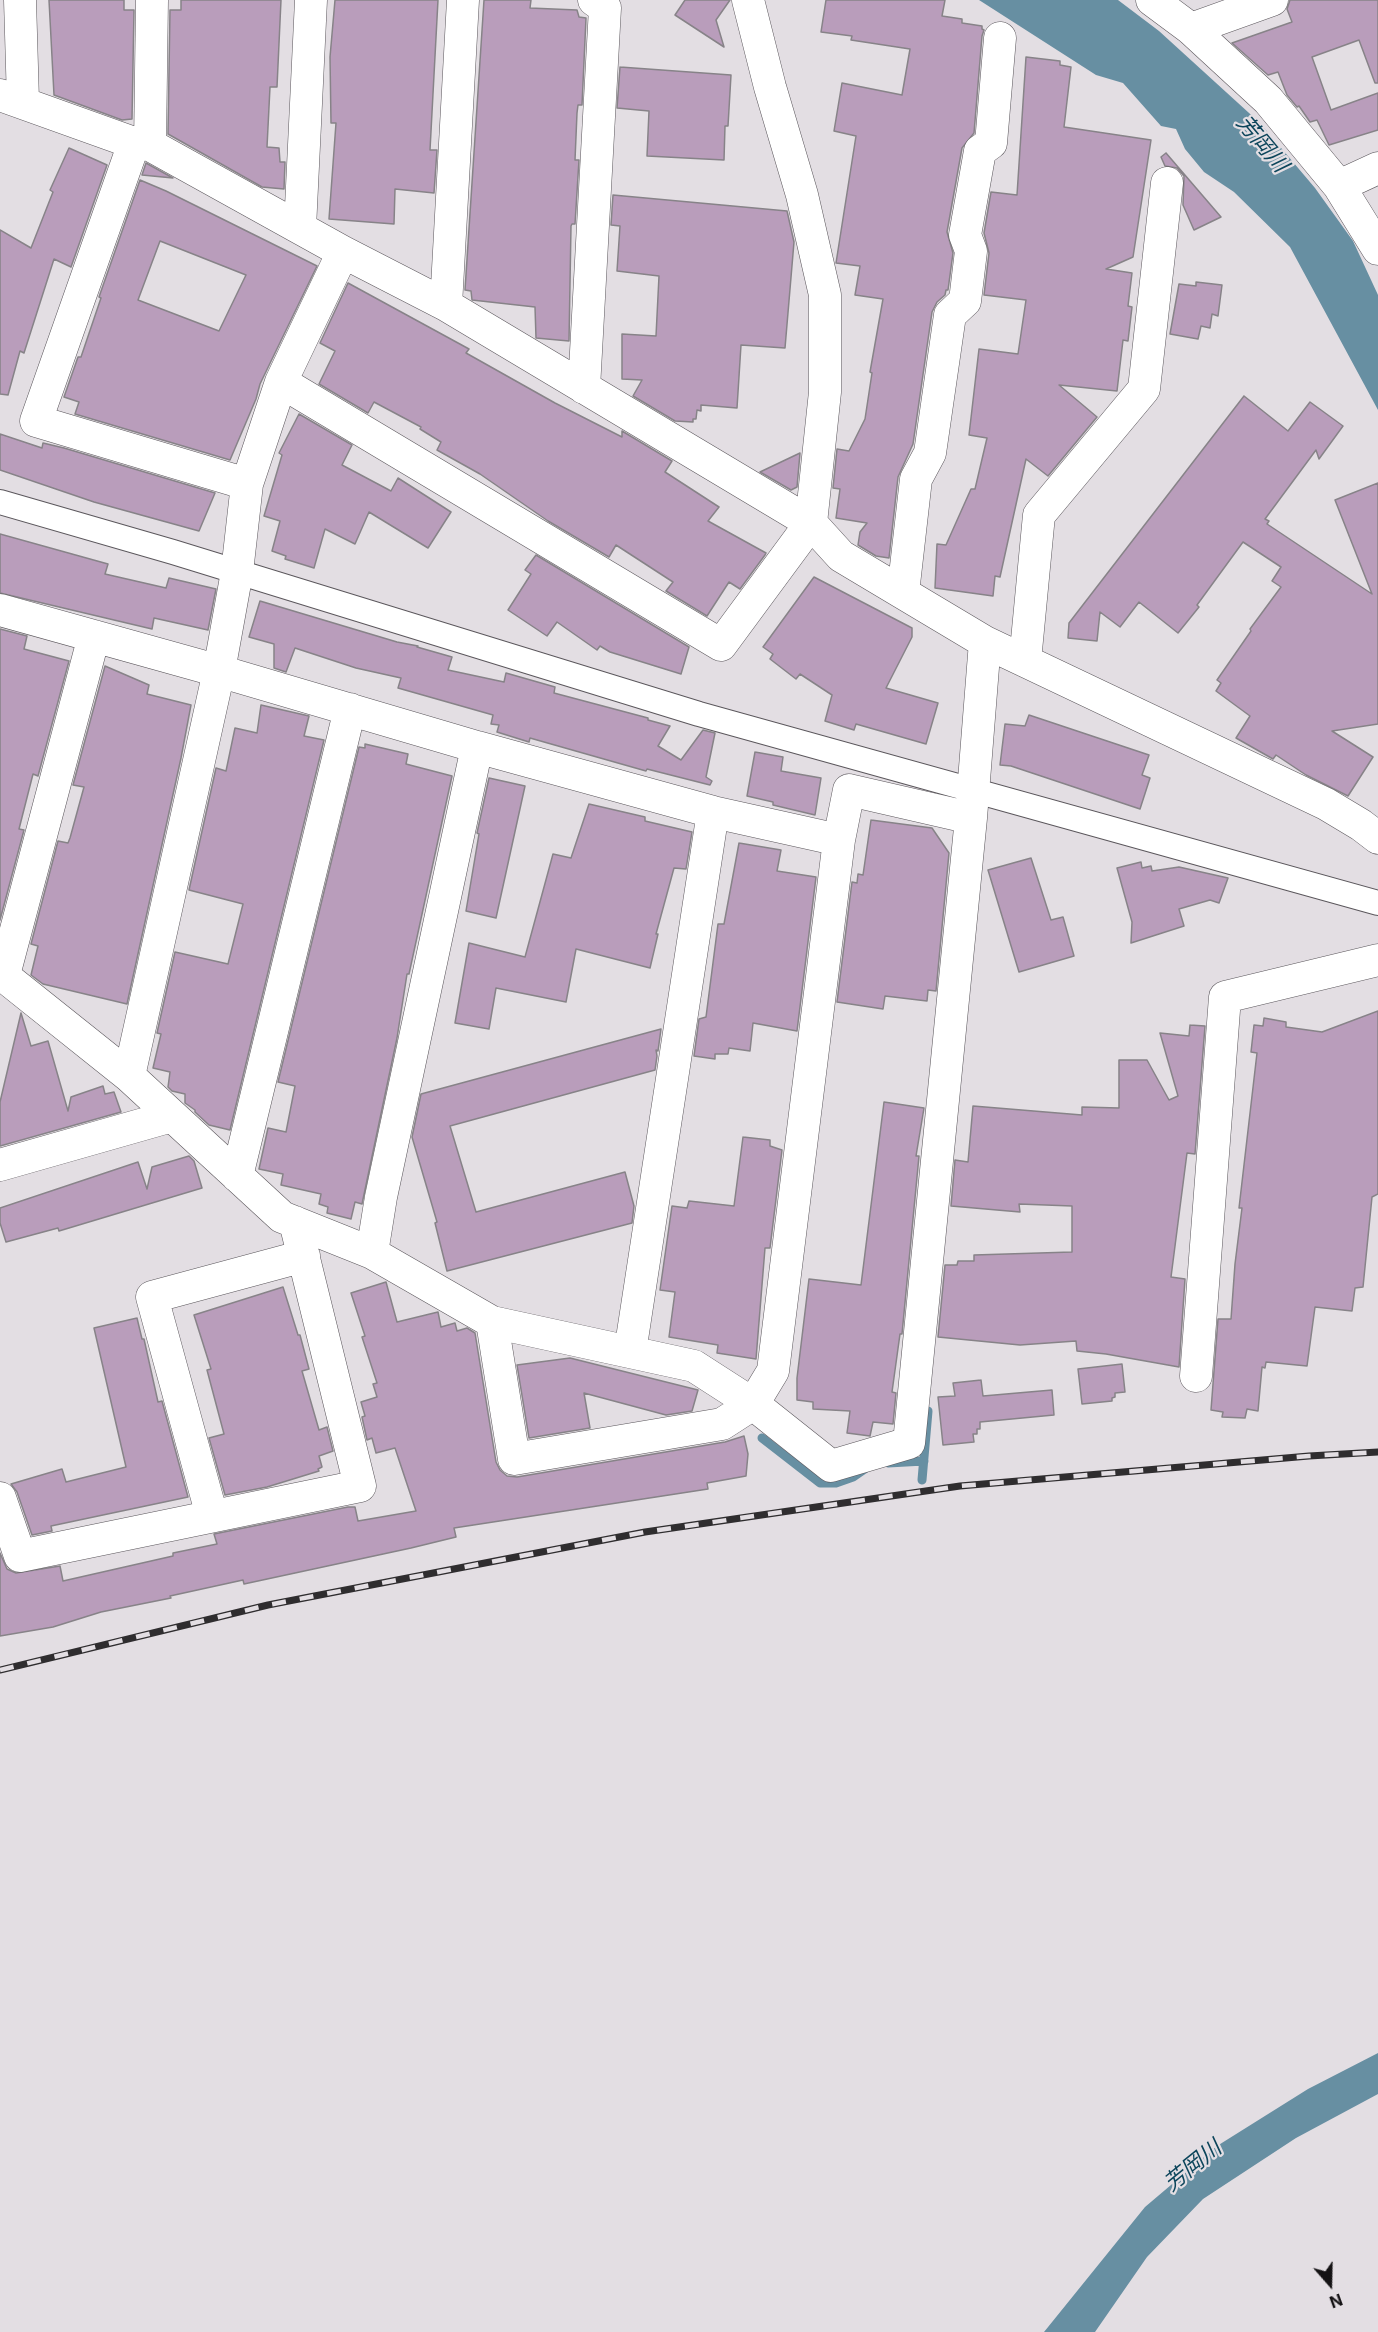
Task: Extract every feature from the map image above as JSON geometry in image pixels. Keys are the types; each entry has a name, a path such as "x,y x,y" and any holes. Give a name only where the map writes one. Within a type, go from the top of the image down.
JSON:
{"street":[{"path":"20,0 11,98 142,144 446,305 811,523 841,556 985,642 1326,804 1378,838"},
{"path":"152,0 142,144 36,421 247,484"},
{"path":"300,228 310,0"},
{"path":"446,305 463,0"},
{"path":"584,387 605,8 594,0"},
{"path":"281,382 721,645 811,523 825,392 825,295 802,195 770,87 748,0"},
{"path":"1152,0 1191,29 1268,99 1339,186 1378,249"},
{"path":"1191,29 1272,0"},
{"path":"903,593 916,478 930,453 950,315 964,301 971,250 965,235 981,151 991,143 1000,38"},
{"path":"1339,186 1378,168"},
{"path":"1025,661 1039,515 1144,389 1167,183"},
{"path":"129,1076 219,671 237,572 247,484 281,382 343,252"},
{"path":"0,502 699,714 972,805 1378,903"},
{"path":"0,610 713,812 839,840"},
{"path":"94,636 2,974 129,1076 282,1217 372,1253 492,1322 694,1366 753,1404 831,1466 909,1443 972,805 985,642"},
{"path":"237,1176 350,709"},
{"path":"372,1253 384,1186 477,747"},
{"path":"492,1322 514,1459 722,1424 753,1404 772,1371 839,840 849,790 972,805"},
{"path":"630,1352 713,812"},
{"path":"1196,1376 1225,997 1378,960"},
{"path":"0,1165 172,1116"},
{"path":"0,1498 20,1556 360,1486 295,1222"},
{"path":"212,1516 152,1298 304,1256"}],"water":[{"name":"芳岡川","path":"979,0 1118,0 1159,31 1260,123 1315,188 1353,241 1378,295 1378,410 1290,247 1234,192 1204,172 1185,149 1176,129 1161,126 1123,83 1096,75"},
{"path":"1378,2053 1378,2094 1296,2138 1203,2199 1147,2257 1095,2332 1044,2332 1145,2207 1217,2146 1308,2089"}],"building":[{"path":"49,0 124,0 124,10 134,10 132,119 122,120 54,95"},
{"path":"181,0 281,0 277,87 270,87 267,147 279,148 280,162 285,162 284,189 262,187 168,134 170,10 181,10"},
{"path":"335,0 438,0 430,150 437,150 434,193 395,189 394,224 329,219 336,123 331,123 330,57"},
{"path":"484,0 531,0 530,8 577,10 579,17 586,18 582,105 578,105 577,113 575,160 579,160 575,224 571,226 569,341 536,338 535,307 472,300 471,291 465,290"},
{"path":"685,0 730,0 716,20 724,47 675,15"},
{"path":"826,0 945,0 942,16 962,19 962,23 982,26 984,30 974,133 962,148 947,232 953,253 948,290 937,302 932,312 913,444 898,477 889,558 876,556 858,545 860,532 867,523 836,518 840,489 833,488 837,449 849,451 865,419 872,373 870,372 883,299 855,295 860,266 836,263 856,136 834,131 842,83 902,95 910,49 851,40 852,36 821,32"},
{"path":"1290,0 1378,0 1378,83 1375,83 1359,40 1312,57 1331,110 1378,93 1378,130 1329,145 1317,120 1310,122 1299,106 1297,107 1287,95 1278,72 1268,75 1232,43 1292,22 1287,9"},
{"path":"1026,57 1060,61 1060,65 1071,67 1064,127 1151,140 1133,257 1106,269 1132,273 1128,306 1132,307 1128,341 1123,340 1117,391 1059,385 1097,417 1048,476 1026,459 1000,577 995,576 993,596 935,588 937,544 946,545 971,489 975,489 987,438 969,435 979,349 1018,354 1026,300 984,295 989,253 984,233 991,192 1017,195"},
{"path":"620,67 731,75 724,160 647,156 649,111 617,108"},
{"path":"69,148 107,165 71,267 54,259 24,353 20,351 8,395 0,394 0,230 31,248 53,192 50,190"},
{"path":"1166,153 1221,217 1194,230 1183,205 1184,176 1177,168 1165,166 1161,157"},
{"path":"146,163 173,178 142,175"},
{"path":"140,180 317,266 260,384 230,460 75,414 79,402 64,397 78,357 81,357 101,298 99,297","holes":["160,241 246,275 219,331 138,300"]},
{"path":"613,195 787,211 794,242 785,348 741,345 737,408 701,405 701,411 697,410 696,419 693,419 693,422 675,421 633,396 642,380 622,379 622,334 656,336 659,276 617,271 620,226 611,225"},
{"path":"1196,282 1222,285 1218,316 1212,314 1210,328 1201,326 1198,339 1170,334 1179,284 1196,286"},
{"path":"348,283 469,349 466,353 555,403 622,437 622,431 672,461 665,472 719,507 708,521 766,553 765,555 740,589 729,582 707,616 666,591 673,582 616,545 609,557 548,521 480,474 437,450 441,442 420,429 421,427 374,402 368,413 319,384 335,351 320,343"},
{"path":"1244,396 1288,431 1310,402 1343,426 1319,459 1316,450 1265,519 1269,521 1267,524 1372,594 1335,500 1378,483 1378,724 1332,731 1373,757 1348,796 1306,775 1276,755 1273,759 1236,738 1250,716 1216,691 1221,683 1217,680 1281,587 1272,581 1281,567 1243,542 1197,605 1199,607 1178,633 1139,602 1120,627 1100,612 1097,641 1068,638 1069,623"},
{"path":"299,414 352,445 342,465 391,491 398,478 451,512 428,548 369,512 355,544 325,529 314,568 285,559 286,556 272,551 280,521 264,516 282,455 279,453"},
{"path":"0,434 42,448 43,443 64,448 215,493 199,531 94,502 0,470"},
{"path":"800,453 797,487 791,490 760,472"},
{"path":"0,534 108,564 105,574 166,588 169,578 216,589 208,630 154,618 152,629 0,593"},
{"path":"536,555 689,647 681,674 610,652 600,646 597,650 557,622 547,636 508,610 531,574 525,570"},
{"path":"814,577 912,628 912,637 886,688 938,703 926,744 856,724 854,730 825,721 832,695 800,674 796,679 770,659 773,654 763,647"},
{"path":"260,601 452,657 448,670 504,682 506,673 555,687 554,693 670,726 658,746 681,760 703,730 715,733 706,777 712,781 710,785 647,769 646,771 530,738 529,742 497,732 499,725 491,724 493,715 398,688 401,678 356,668 295,648 286,672 274,668 274,644 249,637"},
{"path":"0,629 27,636 24,649 69,661 38,776 33,774 19,829 24,830 0,920"},
{"path":"105,666 149,685 147,694 191,705 127,1004 43,984 31,975 38,946 31,944 58,841 68,843 84,787 73,785"},
{"path":"261,705 309,716 304,736 324,740 230,1130 209,1125 185,1103 185,1094 172,1091 168,1087 170,1072 153,1068 161,1034 157,1033 175,952 228,964 243,904 189,890 216,768 226,771 235,728 257,733"},
{"path":"1029,715 1149,755 1142,775 1150,778 1140,809 1011,766 1000,765 1005,724 1025,726"},
{"path":"365,744 408,754 406,764 452,776 409,974 407,974 397,1038 362,1204 355,1202 351,1219 327,1213 328,1207 319,1204 321,1194 281,1185 283,1174 259,1169 268,1128 286,1132 295,1086 278,1082 359,747 365,748"},
{"path":"755,752 783,757 781,771 821,778 815,815 747,796"},
{"path":"489,778 525,786 496,918 466,911 479,834 477,833"},
{"path":"589,804 645,817 645,821 692,832 686,869 674,868 656,934 658,934 650,968 576,949 566,1002 496,988 489,1029 455,1023 469,943 525,957 553,854 571,858"},
{"path":"871,820 932,828 949,853 936,991 928,990 927,1001 885,996 883,1009 837,1002 852,882 857,883 858,874 863,875"},
{"path":"739,843 781,850 777,871 816,877 797,1031 753,1023 750,1051 729,1048 728,1054 715,1054 715,1059 694,1056 699,1019 706,1017 718,924 724,924"},
{"path":"1031,858 1051,920 1063,917 1074,956 1019,972 988,870"},
{"path":"1141,862 1142,868 1151,866 1152,871 1179,867 1228,878 1219,903 1210,900 1179,909 1184,926 1131,943 1132,922 1117,868"},
{"path":"1378,1011 1378,1194 1372,1197 1363,1287 1355,1288 1352,1311 1315,1307 1307,1366 1266,1362 1265,1368 1262,1367 1258,1411 1247,1409 1245,1418 1222,1417 1223,1412 1211,1410 1218,1319 1231,1319 1242,1208 1239,1208 1257,1053 1251,1052 1254,1025 1263,1026 1264,1018 1286,1022 1286,1027 1322,1032"},
{"path":"21,1013 31,1046 48,1041 68,1111 71,1097 103,1086 105,1094 114,1092 121,1112 0,1146 0,1102"},
{"path":"1190,1025 1205,1026 1195,1154 1187,1153 1171,1277 1185,1279 1179,1367 1077,1351 1076,1341 1020,1345 938,1337 945,1265 957,1265 958,1261 974,1261 974,1255 1072,1252 1072,1206 1019,1204 1020,1212 951,1206 955,1160 968,1162 973,1106 1082,1115 1082,1107 1119,1108 1119,1060 1147,1060 1169,1100 1178,1096 1160,1033 1189,1036"},
{"path":"661,1029 658,1051 656,1050 655,1070 450,1126 476,1212 625,1172 634,1206 632,1223 447,1271 435,1223 437,1222 412,1137 421,1094"},
{"path":"884,1102 924,1108 916,1156 919,1156 902,1334 900,1334 892,1392 896,1393 893,1424 873,1422 870,1436 847,1433 850,1411 813,1409 813,1402 797,1400 797,1378 809,1279 861,1285"},
{"path":"743,1137 770,1140 770,1146 782,1150 770,1248 765,1248 756,1359 717,1353 718,1345 669,1337 675,1292 660,1290 672,1206 687,1208 689,1201 734,1206"},
{"path":"189,1156 194,1161 202,1188 59,1231 58,1228 6,1242 0,1223 0,1208 138,1162 147,1189 152,1167"},
{"path":"386,1282 397,1322 438,1312 441,1327 455,1323 457,1331 467,1328 475,1333 496,1462 507,1476 517,1477 725,1442 744,1436 748,1454 746,1476 707,1483 708,1489 454,1528 456,1537 411,1548 244,1584 243,1580 101,1612 53,1627 0,1636 0,1553 7,1569 16,1573 60,1566 63,1581 217,1544 214,1534 348,1507 355,1507 358,1521 416,1511 395,1448 376,1453 372,1438 367,1440 362,1417 365,1416 361,1402 377,1397 373,1384 377,1383 351,1293"},
{"path":"283,1287 309,1369 302,1371 319,1430 327,1427 333,1451 319,1456 322,1467 318,1469 319,1471 267,1487 225,1495 209,1438 224,1434 207,1370 211,1369 194,1315"},
{"path":"137,1318 158,1402 162,1401 188,1497 51,1526 52,1531 32,1535 17,1492 11,1484 62,1469 66,1482 126,1467 94,1328"},
{"path":"570,1358 698,1390 692,1411 666,1415 584,1393 590,1428 529,1438 517,1365"},
{"path":"1122,1364 1125,1392 1115,1393 1112,1401 1082,1404 1078,1369"},
{"path":"981,1380 983,1396 1052,1390 1054,1415 980,1422 980,1429 977,1429 977,1434 973,1434 974,1442 943,1445 938,1397 955,1396 953,1383"}],"waterway":[{"path":"922,1480 928,1411"},
{"path":"762,1438 820,1483 836,1483 853,1477 866,1468"},
{"path":"888,1463 924,1461"}],"railway":[{"path":"0,1670 268,1605 645,1532 960,1486 1378,1452"}]}
